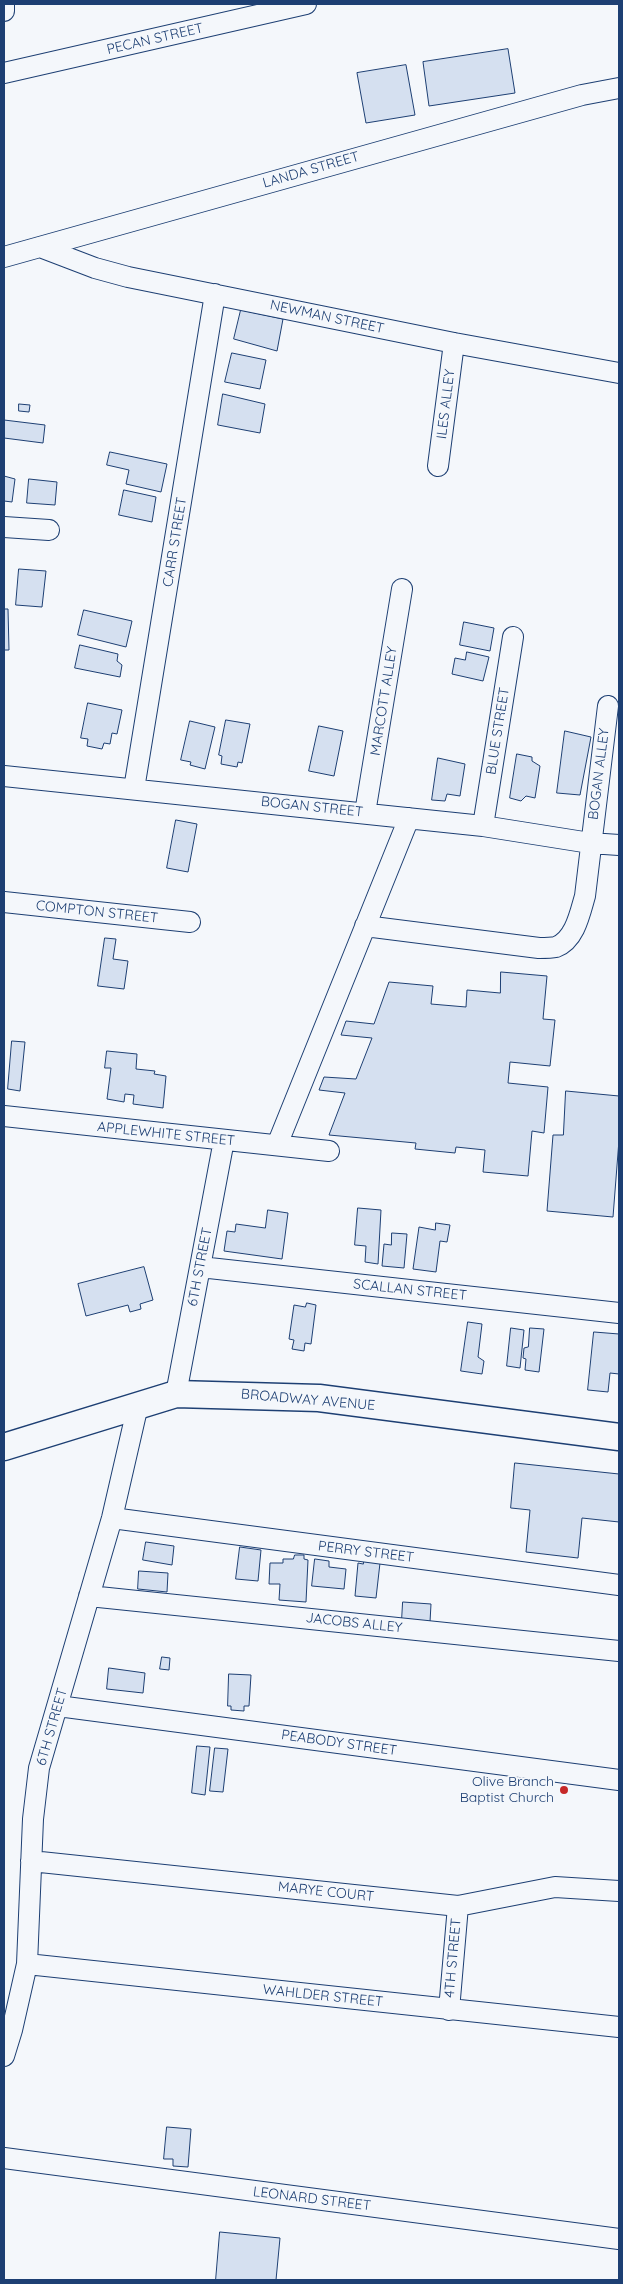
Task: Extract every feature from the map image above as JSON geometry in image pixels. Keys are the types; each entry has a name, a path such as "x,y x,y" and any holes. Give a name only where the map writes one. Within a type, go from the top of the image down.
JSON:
{"main road":[{"name":"BROADWAY AVENUE","path":"4,1447 176,1394 319,1398 619,1437"}],"street":[{"path":"4,4 4,11"},
{"name":"PECAN STREET","path":"4,73 306,4"},
{"name":"LANDA STREET","path":"4,257 595,91 619,88"},
{"name":"NEWMAN STREET","path":"40,246 96,268 128,277 454,343 619,373"},
{"name":"CARR STREET","path":"134,789 215,294"},
{"name":"ILES ALLEY","path":"438,466 454,343"},
{"path":"4,528 49,530"},
{"name":"MARCOTT ALLEY","path":"365,813 402,589"},
{"name":"BLUE STREET","path":"483,826 513,637"},
{"name":"BOGAN ALLEY","path":"365,926 540,948 556,947 569,936 578,921 585,896 608,706"},
{"name":"BOGAN STREET","path":"4,776 483,826 590,843 619,845"},
{"path":"277,1146 409,818"},
{"name":"COMPTON STREET","path":"4,902 190,922"},
{"name":"APPLEWHITE STREET","path":"4,1116 329,1151"},
{"name":"6TH STREET","path":"176,1394 224,1140"},
{"name":"SCALLAN STREET","path":"200,1267 619,1313"},
{"name":"6TH STREET","path":"4,2056 27,1964 32,1820 40,1768 112,1518 138,1406"},
{"name":"PERRY STREET","path":"112,1518 619,1585"},
{"name":"JACOBS ALLEY","path":"89,1596 619,1651"},
{"name":"PEABODY STREET","path":"58,1706 619,1780"},
{"name":"MARYE COURT","path":"31,1860 458,1906 555,1887 619,1891"},
{"name":"4TH STREET","path":"449,2010 458,1906"},
{"name":"WAHLDER STREET","path":"27,1964 619,2028"},
{"name":"LEONARD STREET","path":"4,2158 619,2239"}],"building":[{"path":"508,49 515,93 429,106 423,62"},
{"path":"406,65 415,115 366,123 357,73"},
{"path":"241,310 283,319 277,351 234,339"},
{"path":"232,353 266,360 260,389 225,382"},
{"path":"223,394 265,404 260,433 218,425"},
{"path":"19,404 30,405 29,412 19,411"},
{"path":"4,420 45,425 43,443 4,438"},
{"path":"110,452 167,464 161,492 126,484 129,470 107,465"},
{"path":"4,476 15,479 12,502 4,501"},
{"path":"29,479 57,482 55,505 27,503"},
{"path":"124,490 156,497 152,522 119,515"},
{"path":"19,569 46,571 42,607 16,605"},
{"path":"4,609 8,609 9,650 4,650"},
{"path":"84,610 132,621 126,647 78,635"},
{"path":"464,622 494,628 490,651 460,645"},
{"path":"80,645 118,654 117,661 122,665 120,677 75,668"},
{"path":"467,652 489,657 483,681 452,674 455,658 465,660"},
{"path":"88,703 122,710 117,734 112,733 110,744 104,743 102,749 87,746 88,739 81,738"},
{"path":"226,720 250,724 242,763 238,762 237,767 221,764 222,756 219,755"},
{"path":"190,721 215,727 205,769 190,765 191,762 181,760"},
{"path":"319,726 343,731 334,776 309,771"},
{"path":"565,731 591,737 580,795 557,793"},
{"path":"517,754 532,757 532,761 540,766 535,798 526,796 521,801 510,798"},
{"path":"438,758 465,764 460,796 447,794 445,801 432,800"},
{"path":"176,820 197,824 188,872 167,868"},
{"path":"105,938 116,939 113,959 128,961 124,989 98,986"},
{"path":"501,972 547,976 543,1019 555,1020 550,1066 510,1062 508,1083 548,1087 544,1133 532,1131 528,1176 483,1172 485,1150 456,1147 455,1153 415,1149 416,1143 329,1135 345,1093 319,1090 324,1077 356,1079 372,1038 341,1035 346,1021 374,1024 389,982 433,986 431,1004 466,1007 467,990 500,993"},
{"path":"12,1041 25,1042 20,1091 8,1089"},
{"path":"107,1051 137,1054 136,1069 155,1071 154,1074 166,1076 163,1108 133,1104 134,1095 125,1094 124,1102 107,1099 111,1068 105,1068"},
{"path":"566,1091 619,1096 619,1140 613,1217 547,1211 553,1135 563,1135"},
{"path":"358,1208 381,1210 378,1264 365,1262 366,1246 355,1245"},
{"path":"268,1210 288,1213 282,1259 224,1251 227,1231 235,1232 236,1224 265,1228"},
{"path":"436,1223 450,1225 447,1242 440,1241 436,1272 413,1269 419,1227 435,1230"},
{"path":"392,1233 407,1234 404,1268 382,1266 384,1244 391,1245"},
{"path":"144,1267 153,1300 140,1304 141,1309 130,1312 128,1305 86,1316 78,1284"},
{"path":"307,1303 316,1305 311,1344 305,1343 304,1351 292,1349 294,1340 289,1339 294,1305 305,1307"},
{"path":"468,1322 482,1324 478,1357 484,1361 482,1374 461,1371"},
{"path":"511,1328 524,1330 520,1368 507,1366"},
{"path":"530,1328 544,1329 539,1372 525,1370 524,1348 528,1347"},
{"path":"594,1332 619,1334 619,1374 610,1373 608,1392 588,1390"},
{"path":"515,1463 619,1474 619,1522 582,1518 578,1558 526,1552 530,1510 511,1508"},
{"path":"146,1542 174,1546 172,1565 143,1560"},
{"path":"240,1547 261,1550 258,1581 236,1579"},
{"path":"295,1555 304,1555 304,1559 308,1560 306,1602 279,1600 280,1584 269,1584 270,1563 283,1563 283,1559 293,1559"},
{"path":"364,1558 380,1563 376,1598 355,1596 358,1563 363,1564"},
{"path":"315,1559 329,1561 329,1567 346,1569 344,1589 312,1586"},
{"path":"139,1571 168,1573 167,1592 138,1589"},
{"path":"403,1602 431,1604 430,1622 402,1620"},
{"path":"162,1657 170,1658 169,1670 160,1669"},
{"path":"109,1668 145,1673 143,1693 107,1689"},
{"path":"229,1674 251,1675 249,1706 244,1706 244,1711 231,1710 231,1706 228,1706"},
{"path":"197,1746 210,1747 205,1795 192,1793"},
{"path":"215,1748 228,1749 223,1792 210,1791"},
{"path":"167,2127 191,2129 188,2167 173,2166 173,2159 164,2159"},
{"path":"220,2232 280,2238 276,2280 216,2280"}],"place":[{"name":"Olive Branch Baptist Church","path":"564,1790"}]}
